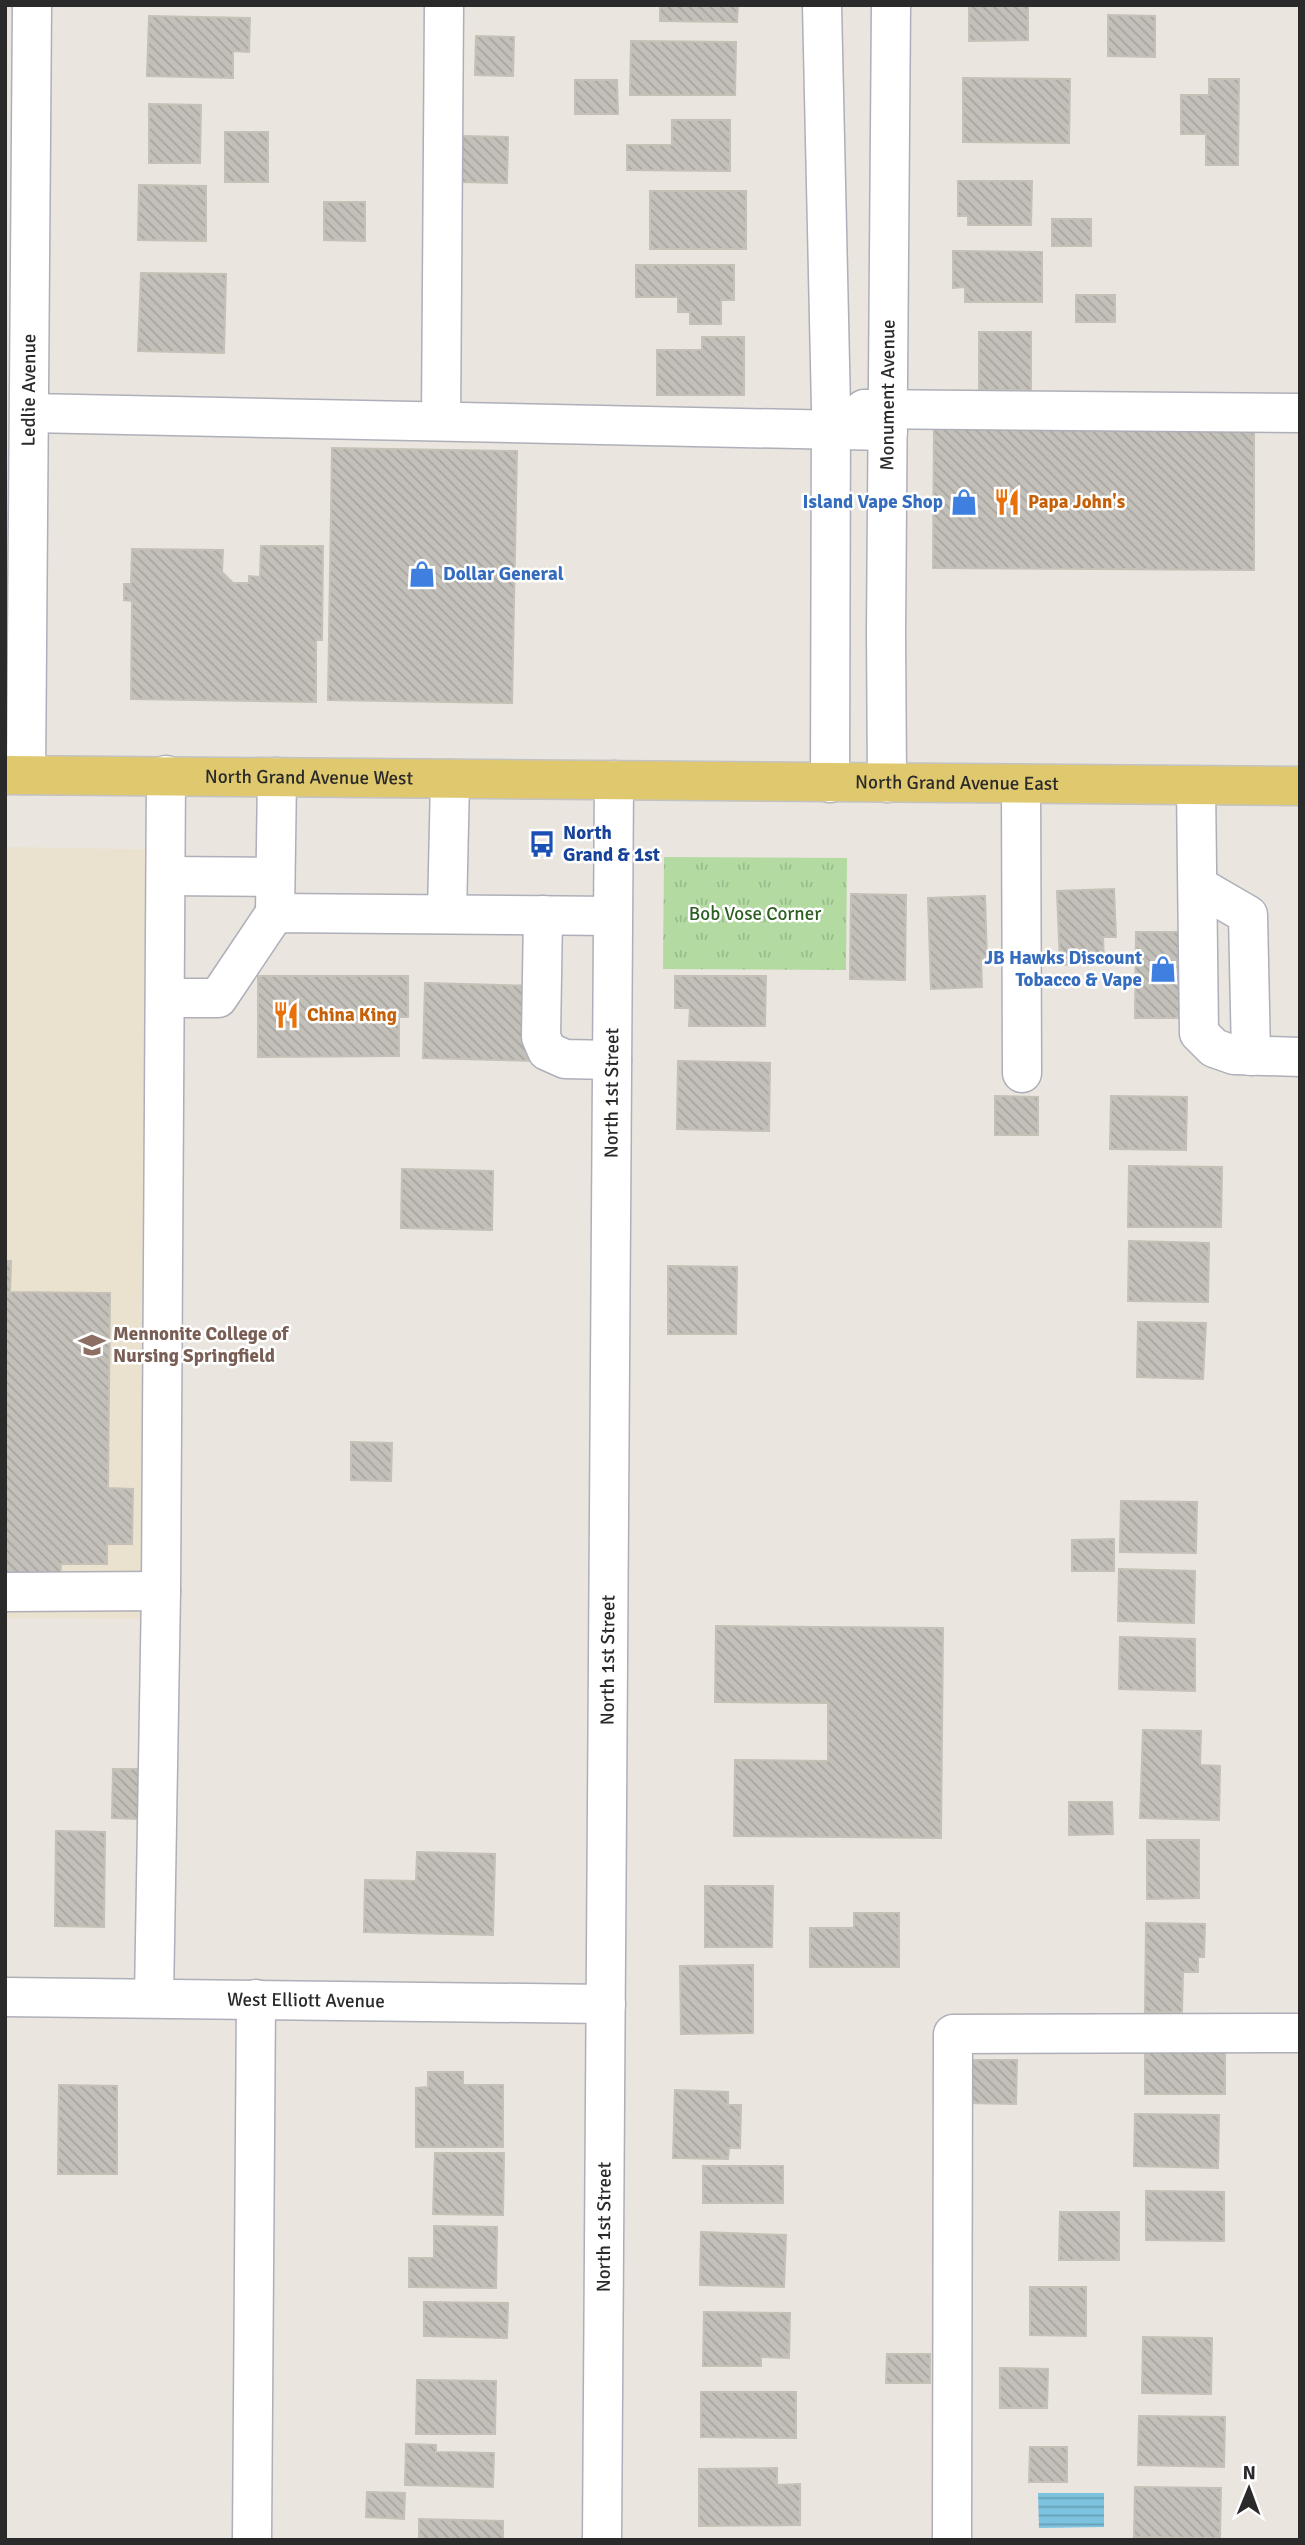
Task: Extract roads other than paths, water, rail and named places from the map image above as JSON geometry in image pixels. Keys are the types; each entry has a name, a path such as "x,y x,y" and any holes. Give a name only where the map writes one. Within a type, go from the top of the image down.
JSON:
{"main road":[{"name":"North Grand Avenue West","path":"16,775 614,780"},
{"name":"North Grand Avenue East","path":"614,780 1300,786"}],"street":[{"name":"Ledlie Avenue","path":"16,775 30,413 32,5"},
{"path":"441,421 444,5"},
{"path":"822,5 831,419 830,783"},
{"name":"Monument Avenue","path":"887,783 891,5"},
{"path":"30,413 441,421 888,420 1300,413"},
{"path":"154,1998 161,1591 166,775"},
{"path":"165,998 218,998 275,895 276,777"},
{"path":"447,914 450,779"},
{"name":"North 1st Street","path":"602,2540 614,780"},
{"path":"1021,785 1022,1073"},
{"path":"1196,786 1199,1033 1214,1048 1234,1055 1300,1057"},
{"path":"166,876 275,895 447,914 612,916"},
{"path":"1198,886 1248,915 1251,1056"},
{"path":"543,915 541,1037 547,1051 565,1059 612,1060"},
{"path":"5,1591 161,1591"},
{"name":"West Elliott Avenue","path":"5,1997 606,2004"},
{"path":"252,2540 256,1999"},
{"path":"952,2540 953,2034 1300,2033"}],"water":[{"path":"1038,2493 1104,2493 1104,2527 1039,2528"}],"place":[{"name":"Island Vape Shop","path":"964,502"},
{"name":"Papa John's","path":"1007,502"},
{"name":"Dollar General","path":"422,574"},
{"name":"North Grand & 1st","path":"542,844"},
{"name":"JB Hawks Discount Tobacco & Vape","path":"1163,969"},
{"name":"China King","path":"286,1015"},
{"name":"Mennonite College of Nursing Springfield","path":"92,1345"}],"park label":[{"name":"Bob Vose Corner","path":"755,914"}]}
